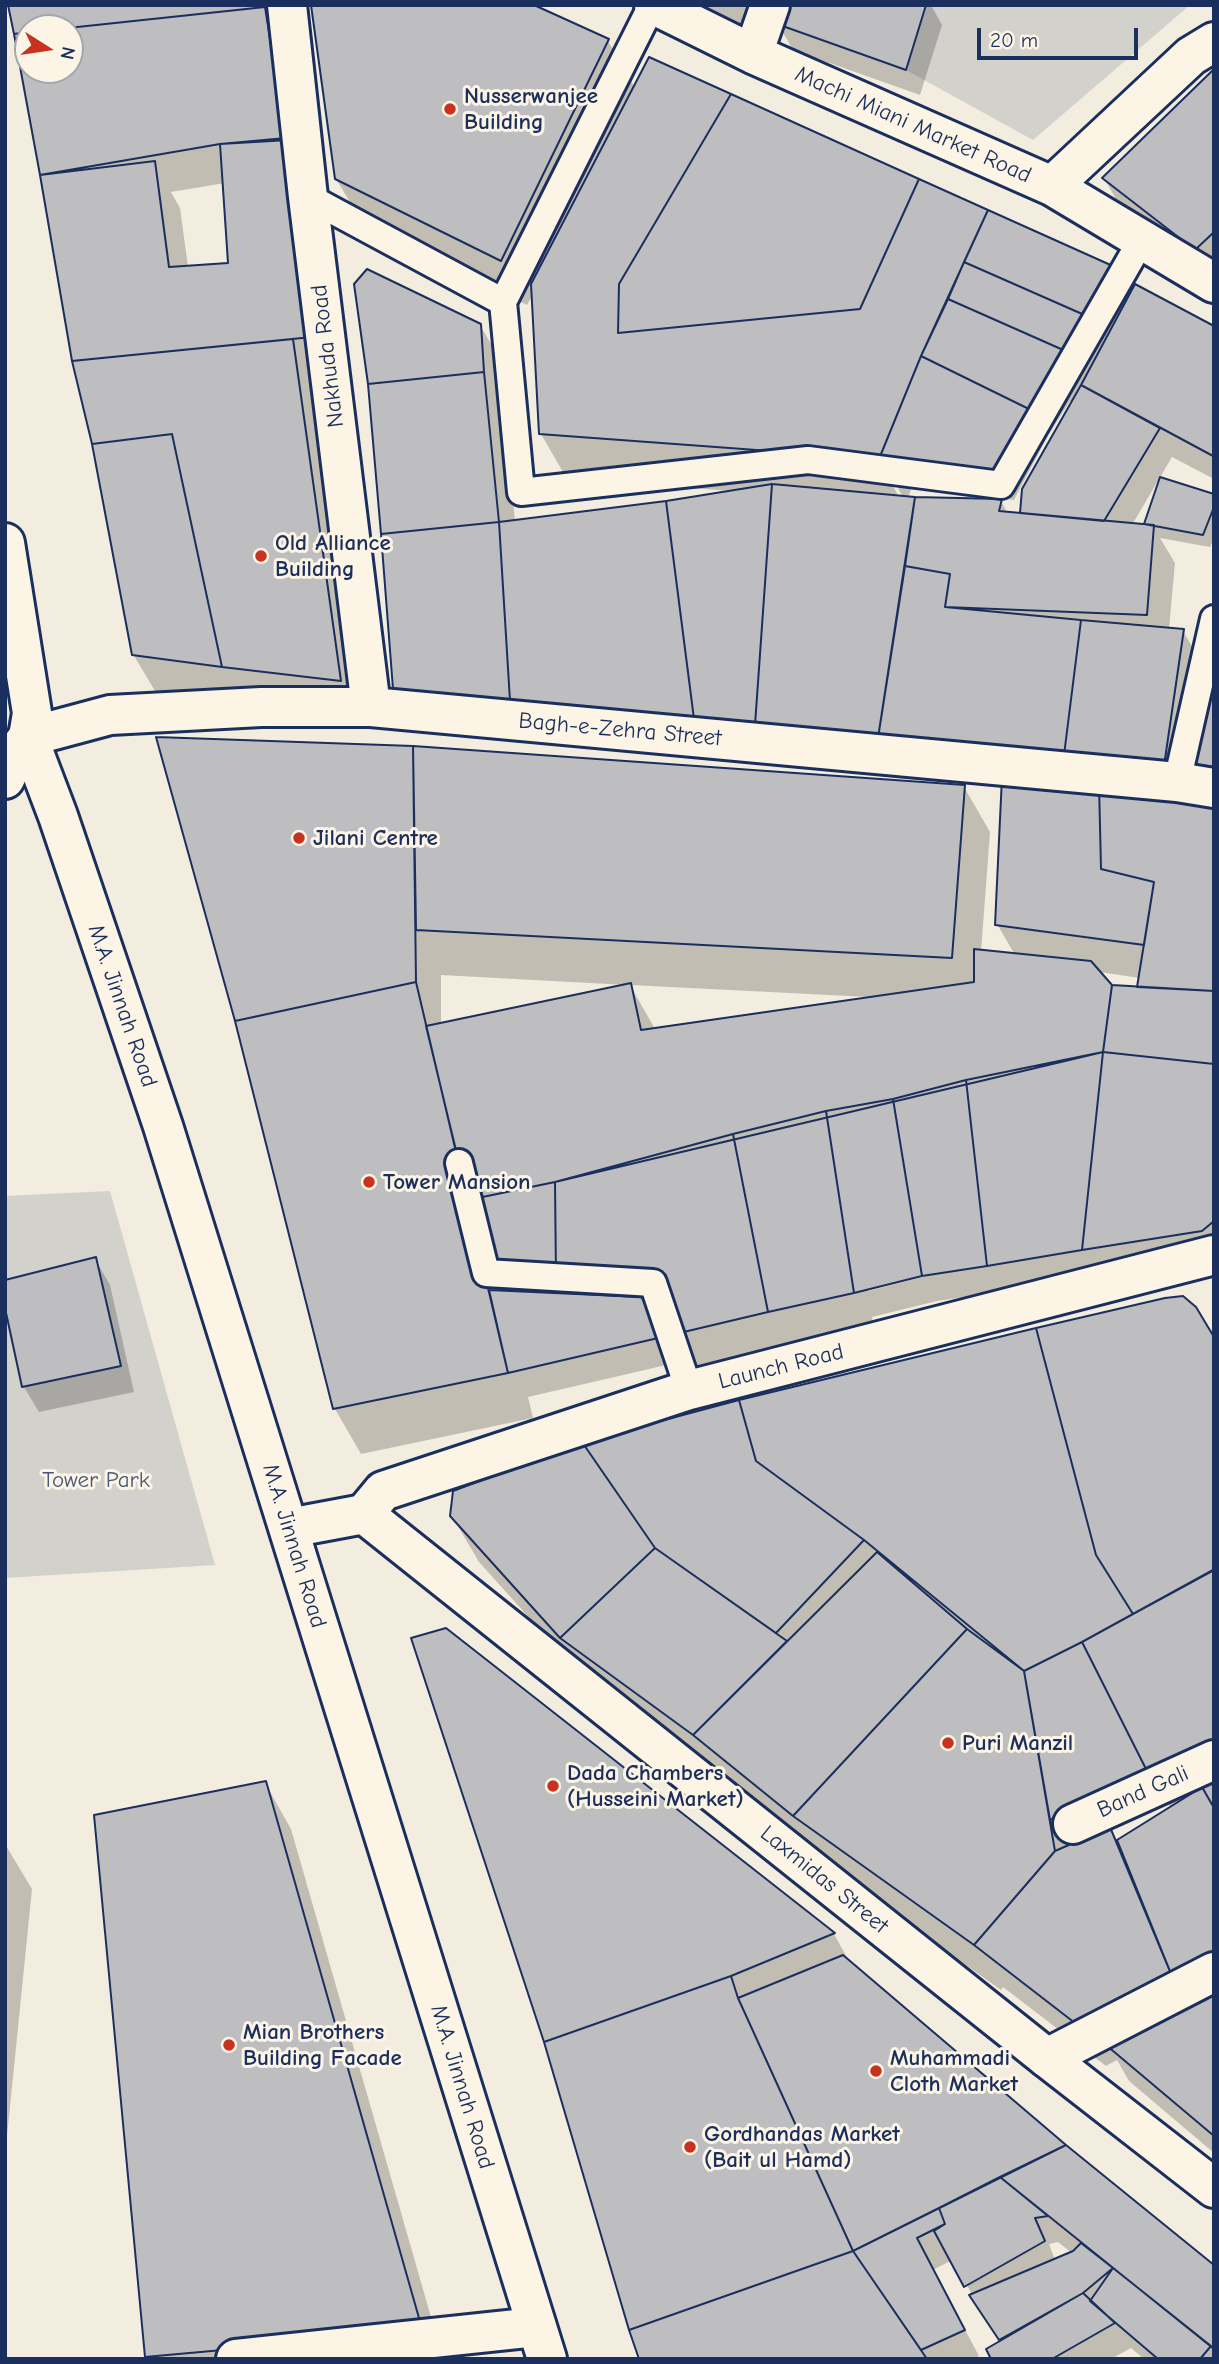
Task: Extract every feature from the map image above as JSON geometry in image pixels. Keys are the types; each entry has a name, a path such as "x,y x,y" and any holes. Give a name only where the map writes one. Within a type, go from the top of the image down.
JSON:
{"main road":[{"name":"Nakhuda Road","path":"287,5 371,707"},
{"name":"Machi Miani Market Road","path":"653,5 753,54 1052,187 1191,56 1214,42"},
{"path":"753,54 771,5"},
{"path":"1052,187 1214,283"},
{"name":"M.A. Jinnah Road","path":"5,542 32,713 17,735 58,816 163,1126 542,2343"},
{"name":"Bagh-e-Zehra Street","path":"17,735 110,715 261,707 371,707 1195,785"},
{"path":"5,779 19,749 17,735"},
{"name":"Launch Road","path":"364,1514 383,1491 689,1390 1214,1255"},
{"path":"289,1528 364,1514"},
{"name":"Laxmidas Street","path":"364,1514 1214,2188"},
{"name":"Band Gali","path":"1073,1824 1214,1760"},
{"path":"1047,2058 1214,1972"},
{"path":"236,2359 542,2343"}],"lane":[{"path":"653,5 503,302 521,492 808,460 1001,485 1141,241"},
{"path":"308,197 503,302"},
{"path":"1195,785 1214,619"},
{"path":"459,1163 486,1273 653,1283 689,1390"}],"green space":[{"path":"926,5 1190,5 1033,140 906,70"},
{"name":"Tower Park","path":"110,1191 215,1565 5,1578 5,1196"}],"building":[{"path":"8,5 265,5 84,26 84,14 14,14 14,34"},
{"name":"Nusserwanjee Building","path":"311,5 534,5 609,39 501,261 335,179"},
{"path":"783,5 926,5 906,70 777,24"},
{"path":"265,7 286,138 220,144 40,175 23,84 84,84 84,26"},
{"path":"649,57 731,94 619,284 618,333 860,309 919,179 988,210 921,356 879,459 539,434 531,284"},
{"path":"1214,69 1214,232 1195,250 1102,178"},
{"path":"731,94 919,179 860,309 618,333 619,284"},
{"path":"289,140 312,337 72,361 40,175 155,161 169,267 228,263 220,144"},
{"path":"988,210 1115,267 1089,317 964,262"},
{"path":"964,262 1089,317 1070,353 948,299"},
{"path":"367,269 481,324 484,372 368,384 354,284"},
{"path":"1135,284 1214,326 1213,456 1081,385"},
{"path":"948,299 1070,353 1033,411 921,356"},
{"name":"Old Alliance Building","path":"293,339 341,681 222,667 172,434 92,444 72,361"},
{"path":"921,356 1033,411 999,475 879,459"},
{"path":"484,372 499,522 381,534 368,384"},
{"path":"1081,385 1160,428 1104,521 1020,513 1022,489"},
{"path":"172,434 222,667 132,655 92,444"},
{"path":"1160,477 1214,494 1214,507 1203,535 1144,524"},
{"path":"772,484 755,725 694,719 666,501"},
{"path":"772,484 915,497 878,738 755,725"},
{"path":"915,497 1002,499 999,511 1154,525 1147,615 945,607 950,574 905,566"},
{"path":"666,501 694,719 510,701 499,522"},
{"path":"499,522 510,701 393,689 381,534"},
{"path":"905,566 950,574 945,607 1081,620 1064,755 878,738"},
{"path":"1081,620 1184,629 1164,766 1064,755"},
{"path":"1214,653 1214,770 1190,768"},
{"name":"Jilani Centre","path":"156,737 413,746 416,982 235,1021"},
{"path":"413,746 965,785 952,958 416,930"},
{"path":"1002,777 1099,784 1101,869 1154,882 1144,945 995,925"},
{"path":"1099,784 1214,802 1214,991 1137,987 1154,882 1101,869"},
{"path":"974,949 1091,961 1112,985 1103,1052 555,1182 468,1200 426,1026 631,983 641,1030 974,982"},
{"name":"Tower Mansion","path":"416,982 508,1373 333,1409 235,1021"},
{"path":"1112,985 1214,991 1214,1064 1103,1052"},
{"path":"1103,1052 1082,1250 987,1266 966,1080"},
{"path":"1103,1052 1214,1064 1214,1221 1202,1231 1082,1250"},
{"path":"966,1080 987,1266 922,1276 893,1099"},
{"path":"893,1099 922,1276 854,1293 826,1111"},
{"path":"826,1111 854,1293 768,1312 733,1134"},
{"path":"733,1134 768,1312 671,1335 653,1283 556,1278 555,1182"},
{"path":"555,1182 556,1278 486,1273 468,1200"},
{"path":"96,1257 121,1366 22,1387 5,1308 5,1280"},
{"path":"489,1290 641,1297 671,1335 508,1373"},
{"path":"1183,1296 1196,1307 1214,1337 1214,1570 1133,1614 1096,1555 1036,1328"},
{"path":"1036,1328 1096,1555 1133,1614 1024,1671 864,1540 756,1461 739,1400"},
{"path":"739,1400 756,1461 864,1540 776,1633 655,1548 582,1442"},
{"path":"582,1442 655,1548 560,1638 450,1516 453,1491"},
{"path":"655,1548 787,1641 693,1735 560,1638"},
{"path":"877,1552 967,1629 793,1816 693,1735"},
{"path":"1213,1570 1214,1740 1147,1771 1082,1642"},
{"name":"Dada Chambers (Husseini Market)","path":"446,1628 835,1933 731,1976 544,2042 411,1638"},
{"name":"Puri Manzil","path":"967,1629 1024,1671 1055,1851 974,1945 793,1816"},
{"path":"1082,1642 1147,1771 1050,1820 1024,1671"},
{"name":"Mian Brothers Building Facade","path":"266,1781 423,2332 145,2357 94,1815"},
{"path":"1214,1782 1214,1808 1202,1787"},
{"path":"1202,1787 1214,1808 1214,1959 1174,1981 1117,1840"},
{"path":"1110,1827 1174,1981 1084,2030 974,1945 1055,1851"},
{"name":"Muhammadi Cloth Market","path":"843,1955 1066,2145 853,2251 738,1998"},
{"name":"Gordhandas Market (Bait ul Hamd)","path":"731,1976 738,1998 853,2251 629,2330 544,2042"},
{"path":"1214,1985 1214,2136 1106,2045"},
{"path":"1066,2145 1214,2265 1214,2349 1000,2177"},
{"path":"1000,2177 1048,2216 1035,2218 1045,2241 964,2287 934,2231 945,2224 939,2208"},
{"path":"939,2208 945,2224 917,2238 965,2330 921,2350 853,2251"},
{"path":"1081,2243 1113,2268 1083,2293 999,2340 969,2295 1073,2251"},
{"path":"853,2251 927,2359 639,2359 629,2330"},
{"path":"1113,2268 1211,2346 1200,2359 1158,2359 1090,2301"},
{"path":"1083,2293 1115,2323 1052,2359 991,2359 986,2349"}],"place":[{"name":"Nusserwanjee Building","path":"450,109"},
{"name":"Old Alliance Building","path":"261,556"},
{"name":"Jilani Centre","path":"299,838"},
{"name":"Tower Mansion","path":"369,1182"},
{"name":"Puri Manzil","path":"948,1743"},
{"name":"Dada Chambers (Husseini Market)","path":"553,1786"},
{"name":"Mian Brothers Building Facade","path":"229,2045"},
{"name":"Muhammadi Cloth Market","path":"876,2071"},
{"name":"Gordhandas Market (Bait ul Hamd)","path":"690,2147"}]}
